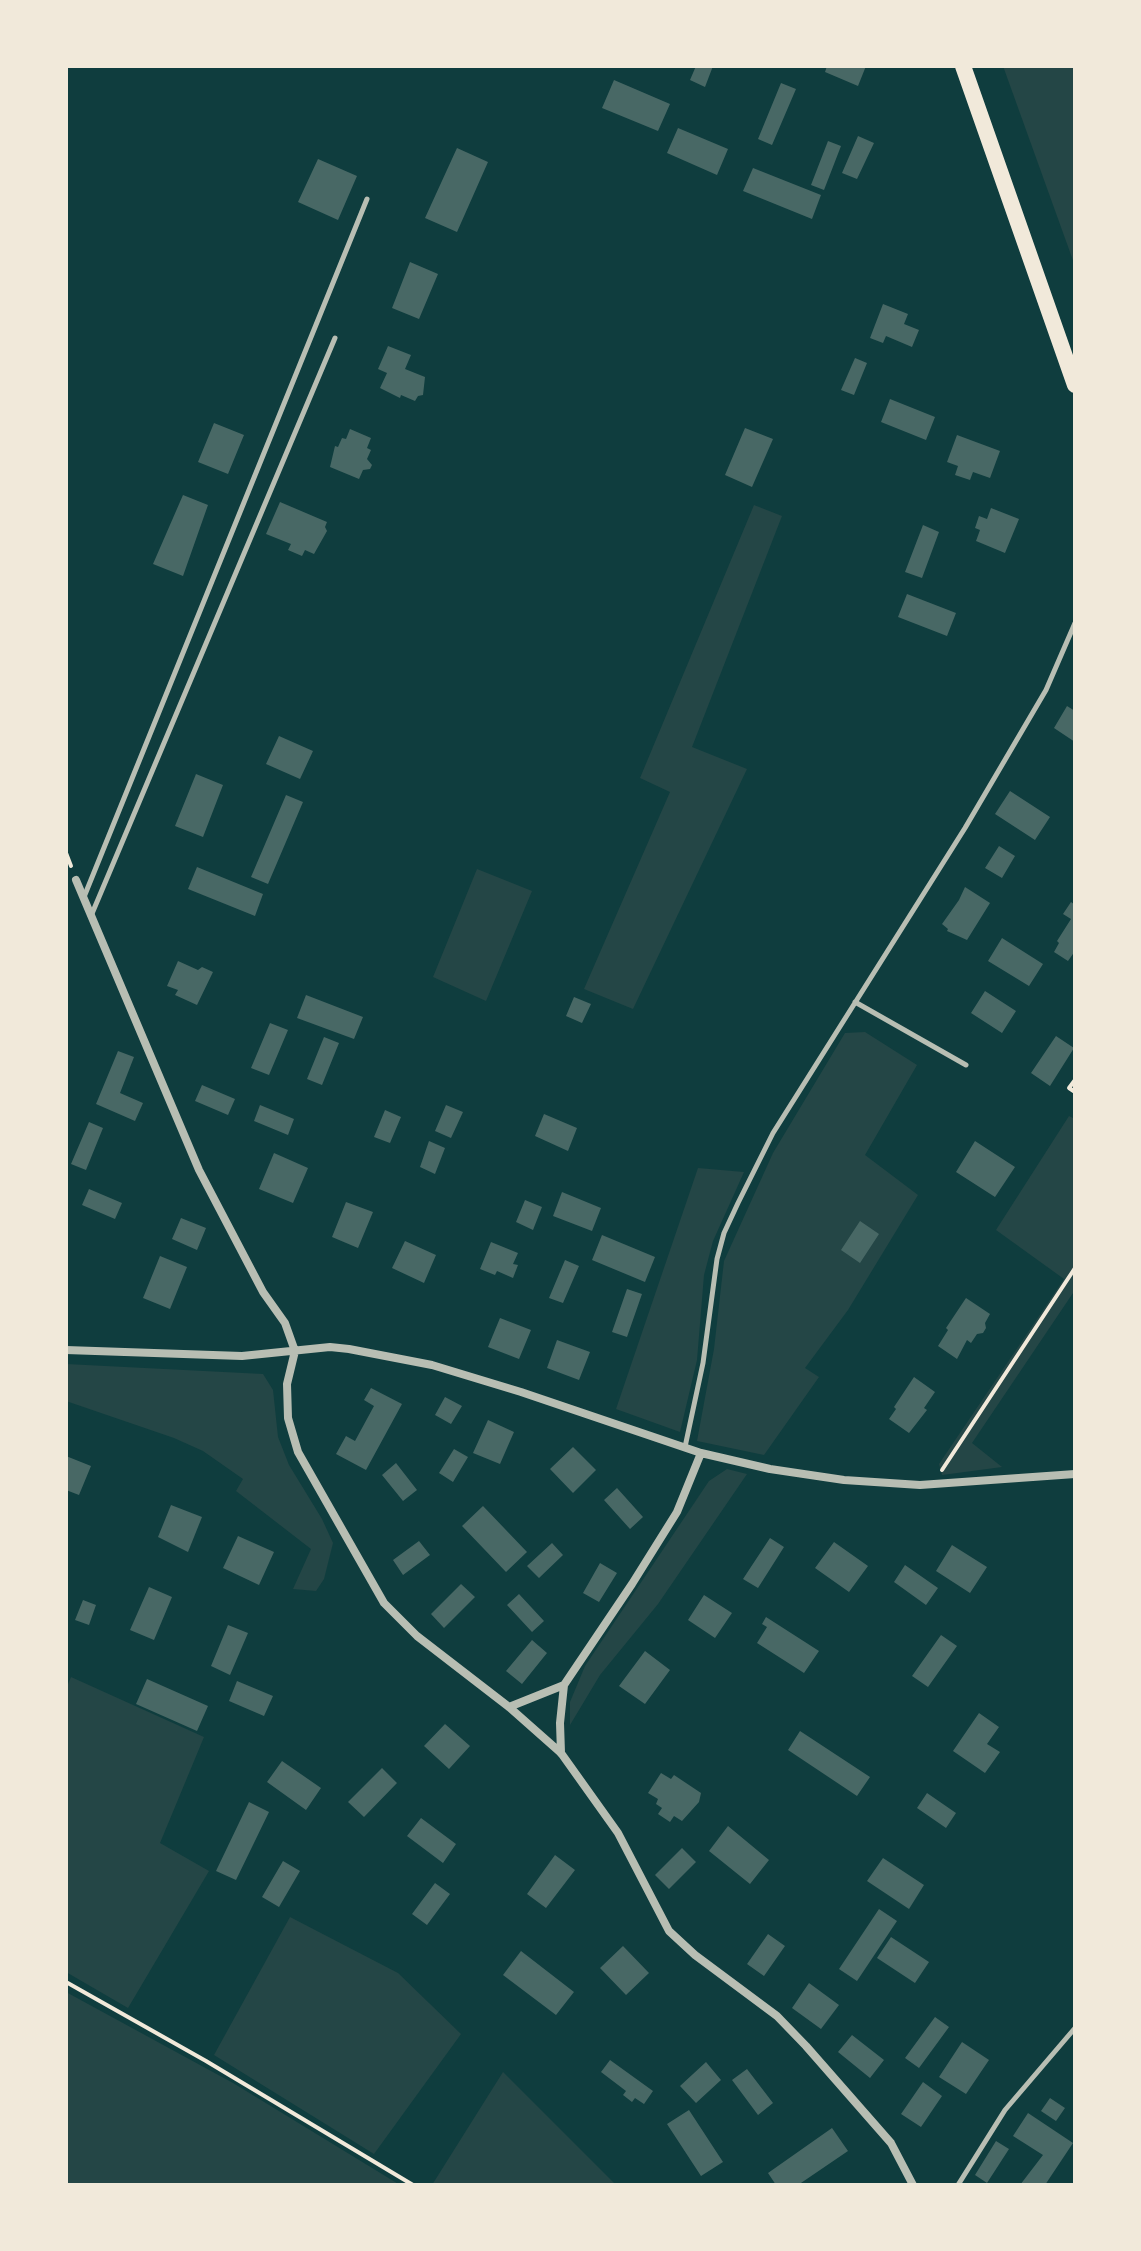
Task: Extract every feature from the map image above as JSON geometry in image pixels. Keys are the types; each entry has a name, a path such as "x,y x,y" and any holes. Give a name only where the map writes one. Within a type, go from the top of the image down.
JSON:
{"main road":[{"path":"963,66 1074,381"}],"street":[{"path":"76,880 199,1170 263,1292 285,1323 295,1351 287,1384 288,1418 298,1452 384,1603 401,1621 561,1753 618,1833 669,1931 787,2026 879,2129 899,2157 913,2185"},
{"path":"66,1350 169,1356 242,1356 330,1347 432,1365 701,1453 802,1474 844,1480 932,1485 1075,1474"},
{"path":"561,1753 564,1685 677,1512 701,1453"},
{"path":"509,1707 564,1685"}],"lane":[{"path":"83,898 367,199"},
{"path":"91,916 335,338"},
{"path":"685,1448 703,1363 717,1259 724,1233 773,1133 965,828 1038,704 1075,623"},
{"path":"855,1002 966,1065"},
{"path":"958,2185 1005,2110 1075,2028"}],"path":[{"path":"1075,1080 1069,1088 1075,1092"},
{"path":"932,1485 1075,1268"},
{"path":"66,1982 206,2061 413,2185"}],"shaded area":[{"path":"1003,66 1075,66 1075,266"},
{"path":"754,505 782,516 692,747 747,769 633,1009 584,989 670,792 640,778"},
{"path":"477,869 532,891 486,1001 433,977"},
{"path":"865,1032 917,1065 865,1155 918,1195 848,1310 805,1368 819,1377 764,1455 697,1441 714,1349 724,1261 773,1153 845,1033"},
{"path":"1069,1116 1075,1119 1075,1290 972,1443 1002,1467 942,1475 939,1464 1064,1279 996,1230"},
{"path":"698,1168 744,1172 713,1241 704,1275 697,1360 680,1432 616,1409"},
{"path":"66,1364 263,1374 273,1390 278,1437 289,1465 333,1543 324,1579 316,1591 293,1589 311,1549 236,1491 243,1479 203,1451 174,1438 66,1401"},
{"path":"727,1469 747,1474 658,1604 600,1675 570,1725 570,1702 585,1666 709,1481"},
{"path":"71,1677 204,1737 160,1843 209,1871 128,2008 66,1972 66,1689"},
{"path":"290,1917 398,1973 461,2034 374,2154 214,2055"},
{"path":"66,1992 233,2083 400,2185 66,2185"},
{"path":"503,2072 616,2185 432,2185"}],"building":[{"path":"696,66 713,66 705,87 690,80"},
{"path":"827,66 866,66 858,86 825,72"},
{"path":"614,80 670,104 658,131 602,108"},
{"path":"781,83 796,89 772,145 758,139"},
{"path":"678,128 728,149 717,175 667,153"},
{"path":"858,136 874,143 857,179 842,173"},
{"path":"828,141 841,146 824,190 811,185"},
{"path":"457,148 488,162 457,232 425,218"},
{"path":"318,159 357,176 338,220 298,202"},
{"path":"753,168 821,195 812,219 743,191"},
{"path":"410,262 438,274 419,319 392,308"},
{"path":"883,304 908,314 904,324 919,330 912,347 886,336 883,343 870,338"},
{"path":"388,346 411,355 405,369 425,377 423,395 415,401 401,395 400,398 380,388 387,373 378,369"},
{"path":"855,358 867,363 854,395 841,390"},
{"path":"890,399 935,417 926,440 881,422"},
{"path":"214,423 244,435 228,474 198,462"},
{"path":"745,428 773,439 752,487 725,475"},
{"path":"350,429 371,438 367,459 372,465 370,469 363,470 359,479 330,467 335,446 338,447 342,438 346,439"},
{"path":"957,435 1000,451 990,478 973,472 970,480 955,475 958,466 947,462"},
{"path":"183,495 208,505 183,576 153,564"},
{"path":"280,502 327,522 327,531 314,554 305,550 302,556 288,550 291,544 266,534"},
{"path":"991,508 1019,519 1005,553 976,541 980,530 975,528 979,516 987,519"},
{"path":"923,525 939,532 922,578 905,572"},
{"path":"907,594 956,613 947,636 898,617"},
{"path":"1067,706 1075,711 1075,742 1054,728"},
{"path":"279,736 313,751 300,779 266,764"},
{"path":"196,774 223,785 203,837 175,826"},
{"path":"1010,791 1050,817 1035,840 995,814"},
{"path":"286,795 303,802 268,884 251,877"},
{"path":"999,846 1015,856 1002,878 985,868"},
{"path":"197,867 263,894 255,916 188,889"},
{"path":"965,887 990,903 967,940 947,931 942,924"},
{"path":"1071,902 1075,905 1075,951 1068,961 1054,952 1071,919 1063,914"},
{"path":"1002,938 1043,964 1029,986 988,961"},
{"path":"178,961 198,970 202,967 213,972 197,1005 175,995 178,990 167,986"},
{"path":"985,991 1016,1011 1002,1033 971,1013"},
{"path":"306,995 363,1017 354,1039 297,1018"},
{"path":"574,997 591,1004 582,1023 566,1016"},
{"path":"270,1023 288,1030 269,1075 251,1068"},
{"path":"1056,1036 1074,1048 1050,1086 1031,1073"},
{"path":"324,1037 339,1043 322,1085 307,1079"},
{"path":"118,1051 134,1057 120,1093 143,1103 135,1121 96,1104"},
{"path":"202,1085 235,1099 228,1115 195,1101"},
{"path":"260,1105 294,1119 288,1135 254,1121"},
{"path":"446,1105 463,1112 451,1138 435,1131"},
{"path":"385,1110 401,1117 390,1143 374,1137"},
{"path":"544,1114 577,1128 568,1151 535,1136"},
{"path":"89,1122 103,1128 86,1170 71,1164"},
{"path":"429,1141 445,1148 435,1174 420,1167"},
{"path":"975,1141 1015,1167 995,1197 956,1172"},
{"path":"274,1153 308,1168 293,1203 259,1189"},
{"path":"89,1189 122,1203 115,1219 82,1205"},
{"path":"562,1192 601,1208 592,1231 553,1216"},
{"path":"525,1200 542,1207 533,1230 516,1222"},
{"path":"346,1202 373,1212 358,1248 332,1237"},
{"path":"181,1218 206,1228 197,1250 172,1239"},
{"path":"860,1221 879,1234 860,1263 841,1250"},
{"path":"602,1235 655,1257 645,1282 592,1260"},
{"path":"405,1241 436,1255 424,1283 392,1268"},
{"path":"491,1242 518,1253 513,1264 518,1265 513,1278 497,1271 495,1275 480,1269"},
{"path":"160,1256 187,1267 170,1309 143,1298"},
{"path":"565,1260 579,1266 563,1303 549,1298"},
{"path":"627,1289 642,1294 627,1337 612,1332"},
{"path":"966,1298 990,1314 983,1333 977,1334 971,1343 967,1340 957,1359 938,1346"},
{"path":"500,1318 531,1330 519,1359 488,1347"},
{"path":"557,1340 590,1352 579,1380 547,1368"},
{"path":"914,1377 935,1392 924,1408 927,1410 909,1433 889,1419"},
{"path":"371,1388 402,1404 366,1470 336,1454 346,1436 355,1441 374,1406 364,1400"},
{"path":"445,1397 462,1406 451,1424 435,1415"},
{"path":"488,1420 514,1432 500,1464 473,1453"},
{"path":"573,1447 596,1470 573,1493 550,1469"},
{"path":"454,1449 468,1457 453,1482 439,1473"},
{"path":"66,1456 91,1466 79,1495 66,1490"},
{"path":"396,1463 417,1490 403,1501 382,1475"},
{"path":"617,1488 643,1517 630,1529 604,1500"},
{"path":"171,1505 202,1517 188,1552 158,1537"},
{"path":"483,1506 527,1552 506,1572 462,1526"},
{"path":"238,1536 274,1552 259,1585 223,1568"},
{"path":"770,1538 784,1547 758,1588 743,1579"},
{"path":"419,1541 430,1555 403,1575 393,1560"},
{"path":"834,1542 868,1566 849,1592 815,1568"},
{"path":"552,1543 563,1555 539,1578 527,1566"},
{"path":"952,1545 987,1567 970,1593 936,1571"},
{"path":"600,1563 617,1573 599,1602 583,1593"},
{"path":"905,1565 938,1588 926,1605 894,1582"},
{"path":"461,1584 475,1597 444,1628 431,1614"},
{"path":"149,1587 172,1597 154,1640 130,1630"},
{"path":"519,1594 544,1621 532,1632 507,1605"},
{"path":"704,1595 732,1613 715,1638 688,1620"},
{"path":"83,1600 96,1605 89,1625 75,1620"},
{"path":"766,1617 819,1651 804,1673 757,1643 767,1627 762,1624"},
{"path":"228,1625 248,1633 230,1675 211,1666"},
{"path":"941,1635 957,1646 928,1687 912,1676"},
{"path":"532,1640 547,1653 522,1684 506,1671"},
{"path":"645,1651 670,1670 645,1704 619,1686"},
{"path":"147,1679 208,1706 197,1731 136,1704"},
{"path":"237,1681 273,1696 264,1716 229,1701"},
{"path":"979,1713 999,1727 987,1744 1000,1752 985,1773 953,1751"},
{"path":"445,1724 470,1746 449,1769 424,1746"},
{"path":"800,1731 870,1777 857,1796 788,1750"},
{"path":"282,1761 321,1788 306,1810 267,1782"},
{"path":"382,1768 397,1783 364,1817 348,1802"},
{"path":"661,1773 671,1779 674,1775 701,1793 699,1802 682,1821 674,1816 670,1822 658,1814 662,1808 656,1804 658,1799 648,1793"},
{"path":"927,1793 956,1813 946,1828 917,1808"},
{"path":"249,1802 269,1812 236,1880 216,1871"},
{"path":"421,1818 456,1844 443,1863 407,1836"},
{"path":"728,1826 769,1860 750,1884 709,1851"},
{"path":"682,1848 696,1862 669,1889 655,1875"},
{"path":"555,1855 575,1870 546,1908 527,1894"},
{"path":"883,1858 924,1885 909,1909 867,1881"},
{"path":"283,1861 300,1871 279,1907 262,1897"},
{"path":"435,1883 450,1894 427,1925 412,1914"},
{"path":"879,1909 897,1921 857,1981 839,1969"},
{"path":"768,1934 785,1946 764,1976 747,1964"},
{"path":"891,1937 929,1962 915,1983 877,1958"},
{"path":"623,1946 649,1973 626,1995 600,1968"},
{"path":"521,1951 574,1992 556,2015 503,1975"},
{"path":"809,1983 839,2005 821,2029 792,2008"},
{"path":"935,2017 949,2027 919,2068 905,2058"},
{"path":"852,2035 884,2060 870,2078 838,2052"},
{"path":"962,2042 989,2060 966,2094 939,2077"},
{"path":"610,2060 653,2091 644,2104 635,2098 632,2102 623,2095 626,2091 601,2072"},
{"path":"706,2062 721,2080 696,2103 680,2086"},
{"path":"747,2069 773,2103 758,2115 732,2080"},
{"path":"923,2082 942,2096 921,2127 901,2114"},
{"path":"1050,2098 1065,2108 1056,2121 1041,2111"},
{"path":"689,2110 723,2162 701,2176 667,2124"},
{"path":"1028,2113 1073,2143 1045,2185 1020,2185 1043,2155 1013,2136"},
{"path":"832,2128 848,2151 798,2185 776,2185 768,2173"},
{"path":"996,2141 1009,2149 987,2183 975,2175"}]}
